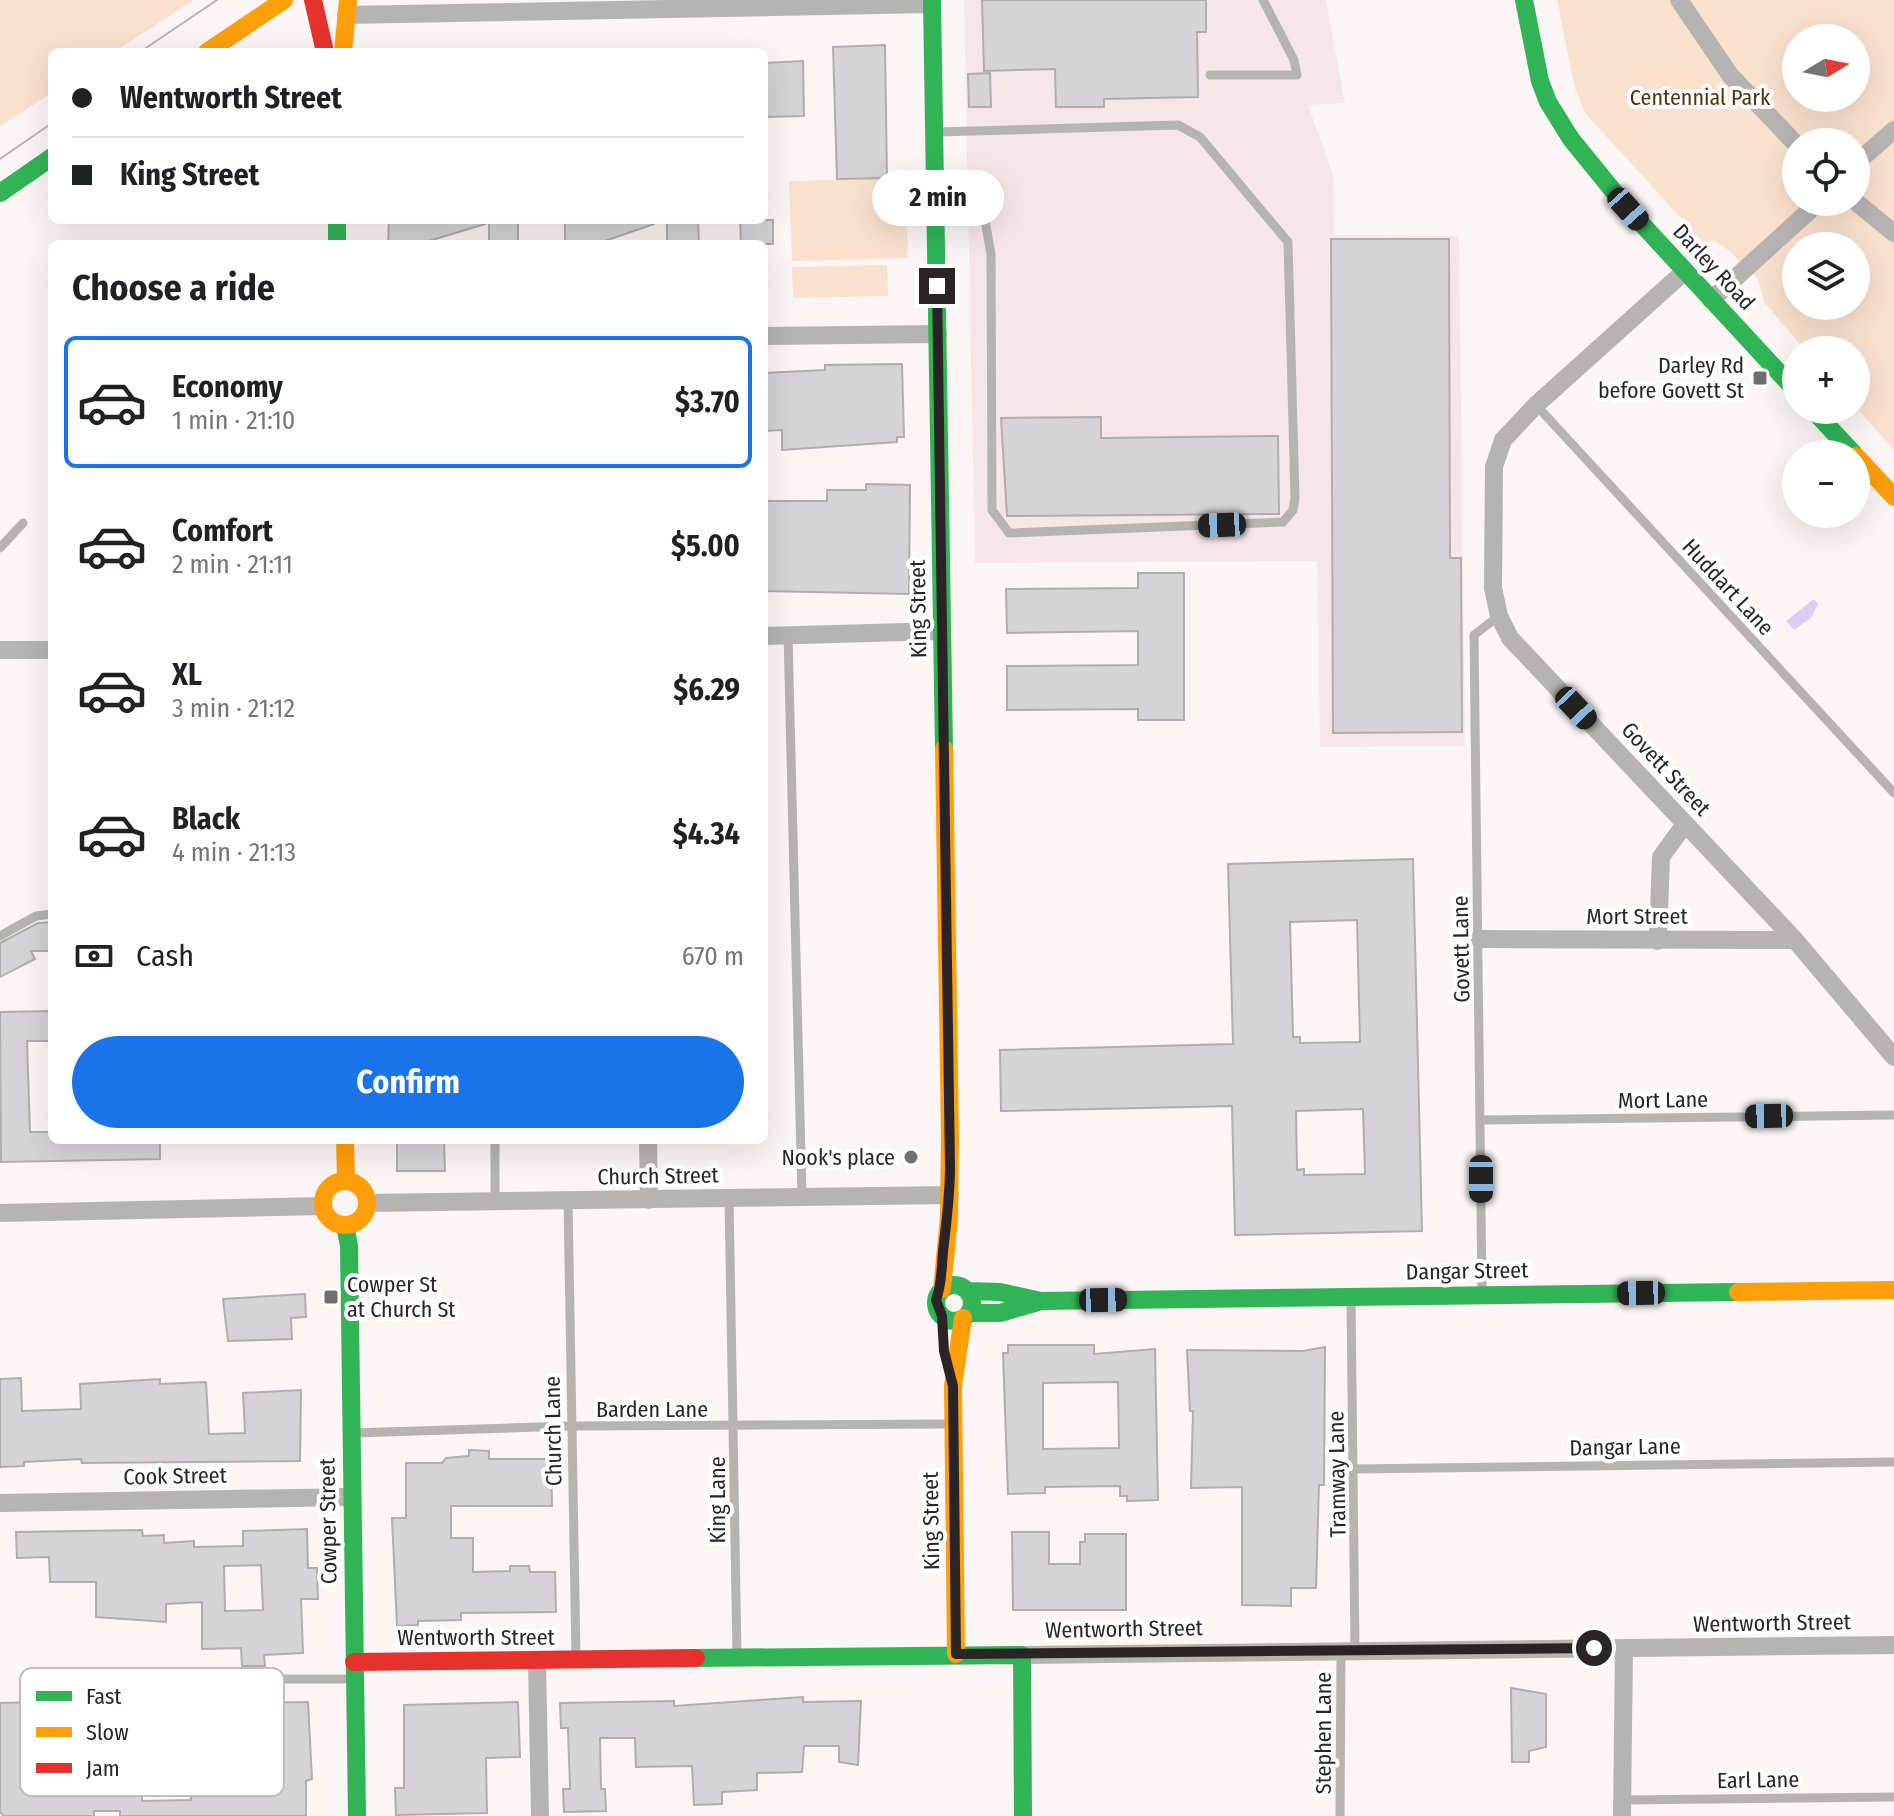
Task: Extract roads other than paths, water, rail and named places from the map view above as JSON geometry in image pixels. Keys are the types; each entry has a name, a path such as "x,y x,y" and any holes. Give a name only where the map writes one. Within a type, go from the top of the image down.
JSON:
{"street":[{"path":"213,48 284,0"},
{"path":"313,0 324,48"},
{"name":"Darley Road","path":"1524,0 1540,81 1558,121 1628,209 1782,376"},
{"path":"1679,0 1730,75 1782,129"},
{"path":"343,48 347,8 932,2"},
{"name":"King Street","path":"932,2 950,1195 942,1289"},
{"path":"1870,151 1894,130"},
{"path":"0,193 48,160"},
{"path":"1870,213 1894,233"},
{"path":"1711,300 1804,216"},
{"name":"Govett Street","path":"1685,271 1536,405 1503,440 1494,467 1493,588 1499,616 1510,638 1795,940 1894,1057"},
{"path":"768,336 938,334"},
{"path":"1826,424 1841,440"},
{"path":"1870,471 1894,497"},
{"path":"768,636 942,631"},
{"path":"0,650 48,650"},
{"path":"1658,941 1661,857 1685,824"},
{"name":"Mort Street","path":"1479,939 1795,940"},
{"path":"345,1144 346,1181"},
{"path":"648,1144 649,1200"},
{"path":"346,1181 359,1187 367,1203 361,1219 345,1225 329,1218 323,1206 329,1189 346,1181"},
{"name":"Church Street","path":"367,1203 950,1195"},
{"path":"0,1213 323,1206"},
{"name":"King Street","path":"949,1217 958,1241 965,1289"},
{"name":"Cowper Street","path":"345,1225 349,1246 357,1816"},
{"path":"952,1284 965,1289 972,1302 966,1316 952,1321 942,1316 936,1300 942,1289 952,1284"},
{"name":"Dangar Street","path":"965,1289 1000,1292 1041,1301 1894,1290"},
{"name":"Dangar Street","path":"966,1316 1000,1313 1041,1301"},
{"name":"King Street","path":"942,1316 944,1351 953,1386"},
{"name":"King Street","path":"956,1654 953,1386 966,1316"},
{"name":"Cook Street","path":"0,1503 351,1497"},
{"name":"Wentworth Street","path":"354,1671 576,1660 1894,1645"},
{"path":"1622,1808 1624,1648"},
{"path":"1022,1655 1023,1816"},
{"path":"537,1661 540,1816"}],"lane":[{"path":"1210,75 1297,75 1280,31 1263,0"},
{"path":"934,132 1178,125 1208,146 1288,242 1295,498 1293,510 1283,522 1009,533 1002,527 992,510 991,254 982,204 935,206"},
{"name":"Huddart Lane","path":"1536,405 1894,793"},
{"path":"0,548 23,523"},
{"name":"Govett Lane","path":"1482,1295 1474,635 1499,616"},
{"path":"788,635 802,1197"},
{"path":"0,936 36,916 48,914"},
{"name":"Mort Lane","path":"1481,1120 1894,1115"},
{"path":"495,1144 495,1202"},
{"name":"King Lane","path":"729,1198 737,1658"},
{"name":"Church Lane","path":"568,1201 576,1660"},
{"name":"Tramway Lane","path":"1348,1650 1356,1469 1351,1297"},
{"name":"Barden Lane","path":"350,1433 571,1426 954,1424"},
{"name":"Dangar Lane","path":"1356,1469 1894,1462"},
{"name":"Stephen Lane","path":"1340,1816 1348,1650"},
{"path":"284,1673 354,1671"},
{"name":"Earl Lane","path":"1622,1808 1894,1797"}],"tram line":[{"path":"146,48 217,0"},
{"path":"0,159 48,126"}],"place":[{"name":"Darley Rd before Govett St","path":"1760,378"},
{"name":"Nook's place","path":"911,1157"},
{"name":"Cowper St at Church St","path":"331,1297"}],"park label":[{"name":"Centennial Park","path":"1700,97"}]}
